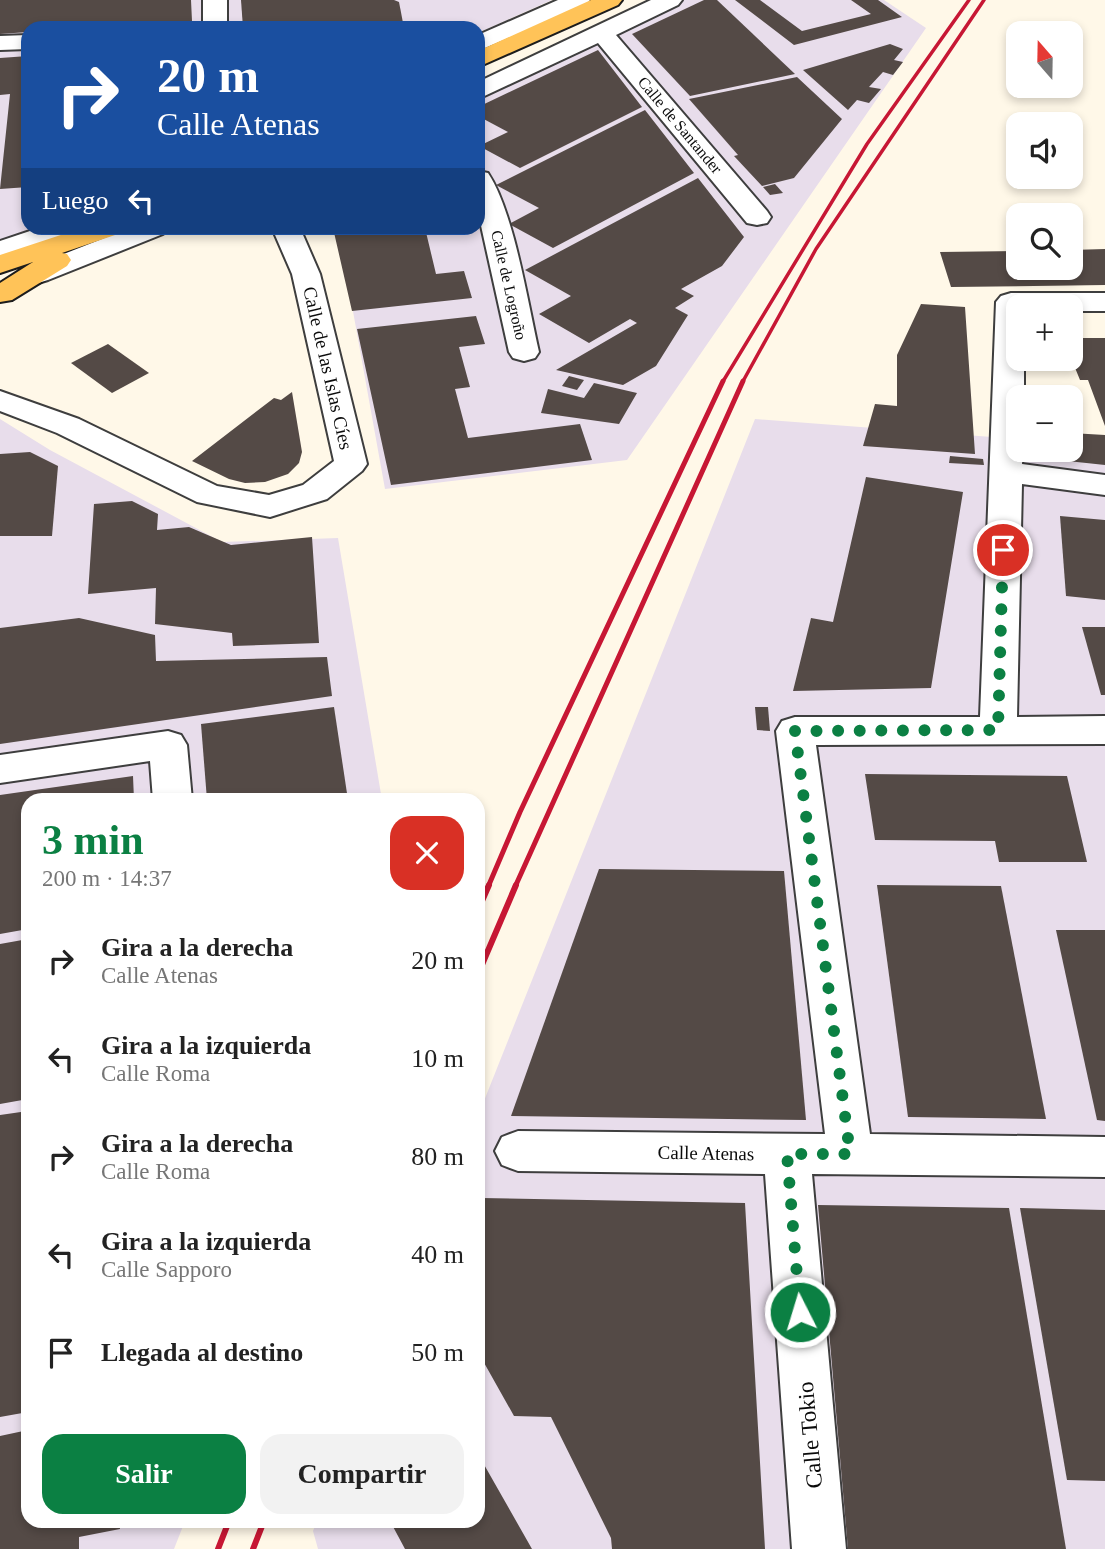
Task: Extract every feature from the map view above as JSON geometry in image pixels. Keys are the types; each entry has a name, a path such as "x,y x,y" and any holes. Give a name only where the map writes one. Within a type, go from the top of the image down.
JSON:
{"main road":[{"path":"485,57 609,0"},
{"path":"0,264 88,235"},
{"path":"1,298 94,235"}],"street":[{"path":"215,0 215,21"},
{"path":"485,41 578,0"},
{"path":"485,77 650,0"},
{"path":"485,88 670,0"},
{"name":"Calle de Santander","path":"602,33 757,217"},
{"path":"0,43 21,42"},
{"name":"Calle de Logroño","path":"485,196 493,216 524,352"},
{"path":"0,251 45,235"},
{"path":"38,274 136,235"},
{"name":"Calle de las Islas Cíes","path":"0,400 68,426 209,495 270,506 315,492 351,464 306,274 289,235"},
{"path":"998,730 1011,302 1105,302"},
{"path":"1006,472 1105,485"},
{"path":"850,1154 795,731 1105,730"},
{"path":"0,769 168,745 172,793"},
{"name":"Calle Atenas","path":"518,1151 1105,1157"},
{"name":"Calle Tokio","path":"787,1154 820,1549"}],"shaded area":[{"path":"0,0 552,0 485,30 485,21 21,21 21,232 0,241"},
{"path":"680,0 884,0 926,28 627,460 385,489 339,235 485,235 485,96"},
{"path":"0,419 50,450 222,542 338,538 381,793 21,793 21,1528 182,1528 174,1549 0,1549"},
{"path":"755,419 1006,438 1006,462 1083,462 1083,448 1105,445 1105,1549 318,1549 313,1531 314,1528 485,1528 485,1098"}],"building":[{"path":"0,0 191,0 192,21 21,21 21,32 0,34"},
{"path":"241,0 394,0 399,2 403,21 242,21"},
{"path":"704,0 717,0 795,74 690,96 632,34"},
{"path":"735,0 760,0 802,31 871,14 851,0 878,0 902,17 794,45"},
{"path":"890,44 903,49 894,60 903,62 893,75 883,72 869,87 881,89 869,103 857,100 848,110 803,70"},
{"path":"598,50 642,107 520,168 485,149 485,143 508,132 485,120 485,104"},
{"path":"21,56 21,188 0,189 10,94 0,95 0,58"},
{"path":"797,77 842,119 794,178 762,186 734,156 738,155 689,99"},
{"path":"645,110 694,173 553,248 509,224 539,208 496,185"},
{"path":"698,178 744,237 722,266 681,289 694,296 675,308 688,315 656,366 623,385 556,370 637,323 630,319 589,343 539,314 571,296 525,270"},
{"path":"775,184 783,193 770,195 763,187"},
{"path":"335,235 427,235 436,274 464,271 472,298 352,311"},
{"path":"1105,249 1105,285 951,287 940,252 1006,251 1006,280 1083,280 1083,250"},
{"path":"921,304 965,307 975,454 863,446 875,404 897,406 897,355"},
{"path":"476,316 485,344 459,347 470,387 455,389 468,438 580,424 592,460 391,485 357,329"},
{"path":"1083,338 1105,338 1105,426 1088,380 1080,380 1076,371 1083,371"},
{"path":"108,344 149,373 112,393 71,363"},
{"path":"569,376 584,380 577,390 562,386"},
{"path":"594,383 637,393 619,424 541,413 548,389 584,398"},
{"path":"292,392 302,452 299,463 288,474 265,482 245,483 229,479 192,461 274,398 281,400"},
{"path":"1083,434 1105,435 1105,465 1077,462 1083,462"},
{"path":"30,452 58,466 52,536 0,536 0,454"},
{"path":"950,456 983,459 984,465 949,463"},
{"path":"866,477 963,492 931,688 793,691 811,618 833,622"},
{"path":"132,501 158,514 157,530 189,527 231,545 312,537 319,643 233,646 232,633 155,624 156,588 88,594 94,504"},
{"path":"1060,516 1105,520 1105,600 1066,596"},
{"path":"79,618 155,635 156,661 327,657 332,696 0,744 0,628"},
{"path":"1082,627 1105,627 1105,695 1101,695"},
{"path":"334,707 347,793 206,793 201,724"},
{"path":"755,707 768,707 770,731 757,730"},
{"path":"865,774 1067,776 1087,862 999,862 995,841 875,840"},
{"path":"133,776 134,793 21,793 21,930 0,934 0,795"},
{"path":"599,869 784,871 806,1120 511,1116"},
{"path":"877,885 1001,886 1046,1119 908,1117"},
{"path":"1056,930 1105,930 1105,1121 1097,1120"},
{"path":"21,940 21,1100 0,1104 0,944"},
{"path":"21,1112 21,1413 0,1417 0,1115"},
{"path":"485,1198 745,1203 765,1549 612,1549 611,1538 551,1417 514,1416 485,1364"},
{"path":"818,1205 1009,1208 1066,1549 848,1549"},
{"path":"1020,1208 1105,1210 1105,1481 1067,1480"},
{"path":"21,1432 21,1528 120,1529 79,1537 79,1549 0,1549 0,1436"},
{"path":"485,1466 532,1549 405,1549 394,1528 485,1528"}],"railway":[{"path":"722,383 867,144 969,0"},
{"path":"743,382 816,249 984,0"},
{"path":"515,887 743,382"},
{"path":"488,887 520,812 722,383"},
{"path":"485,894 489,885"},
{"path":"485,958 516,885"},
{"path":"218,1549 226,1528"},
{"path":"253,1549 261,1528"}],"route":[{"path":"800,1312 787,1154 850,1154 795,731 998,730 1003,550"}]}
